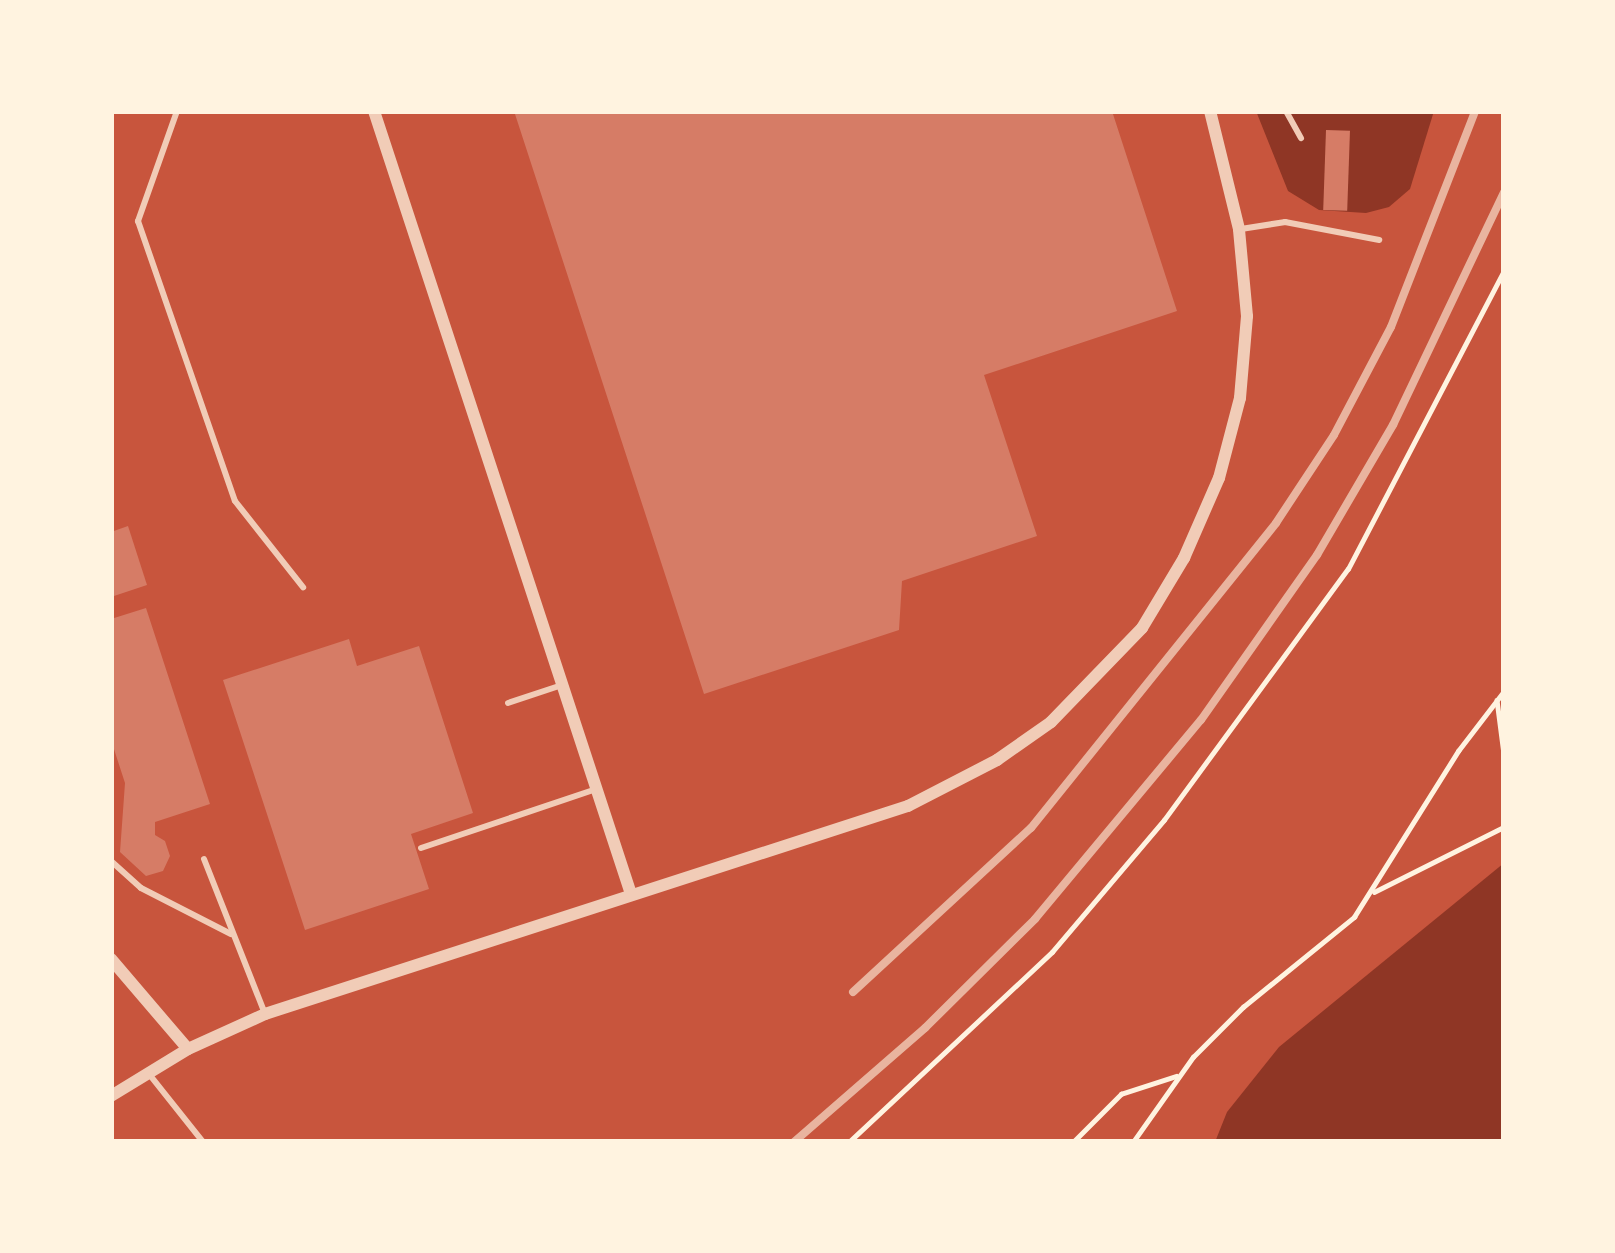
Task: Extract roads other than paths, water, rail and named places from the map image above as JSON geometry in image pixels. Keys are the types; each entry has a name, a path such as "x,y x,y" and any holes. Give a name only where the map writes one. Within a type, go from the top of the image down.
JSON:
{"street":[{"path":"374,111 631,894"},
{"path":"111,1096 188,1049 265,1014 938,792 1051,722 1142,628 1184,558 1219,478 1240,398 1247,316 1239,229 1210,111"},
{"path":"111,959 188,1049"}],"lane":[{"path":"177,111 138,220 236,501 303,587"},
{"path":"1286,111 1300,138"},
{"path":"1239,229 1285,222 1379,240"},
{"path":"1269,225 1277,238"},
{"path":"508,703 562,685"},
{"path":"421,848 596,789"},
{"path":"204,859 265,1014"},
{"path":"111,861 141,888 234,936"},
{"path":"147,1071 203,1142"}],"railway":[{"path":"853,992 1031,828 1276,523 1334,435 1391,327 1475,111"},
{"path":"794,1142 925,1028 1035,919 1201,720 1317,555 1393,425 1504,192"}]}
